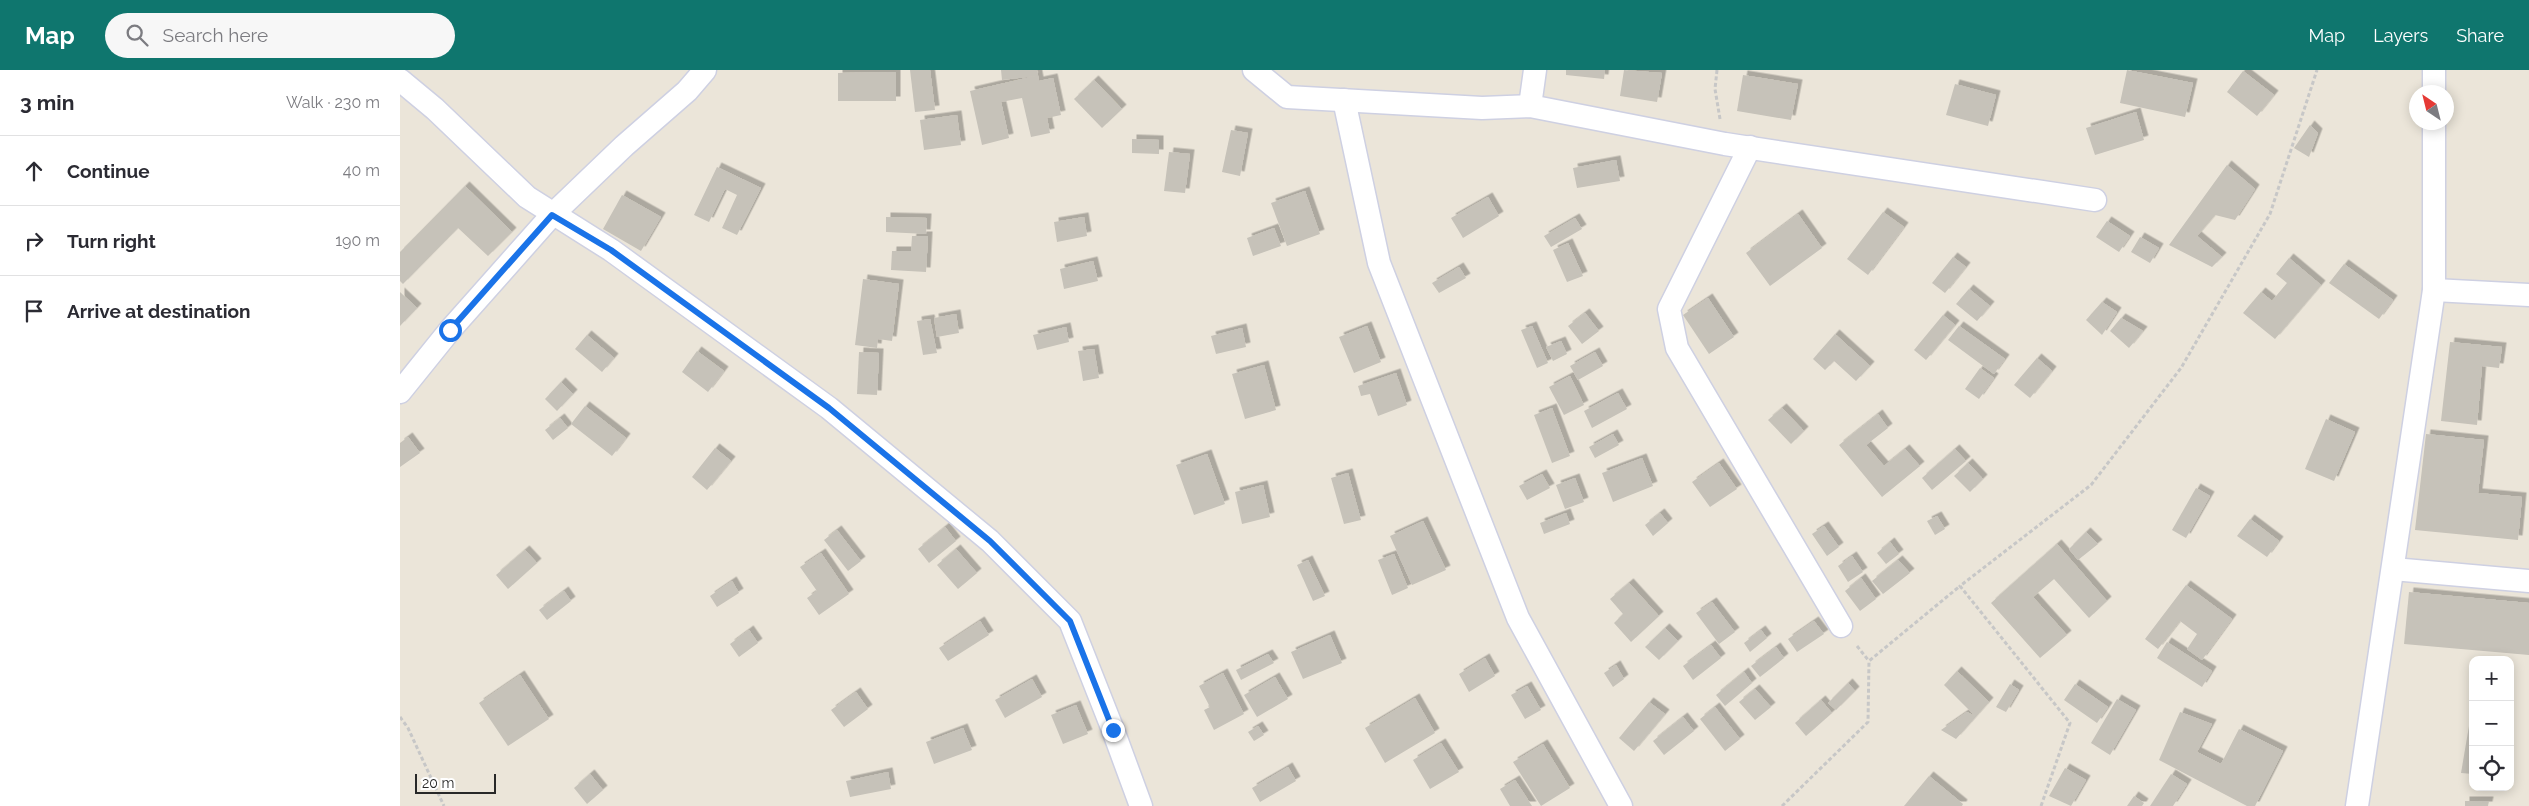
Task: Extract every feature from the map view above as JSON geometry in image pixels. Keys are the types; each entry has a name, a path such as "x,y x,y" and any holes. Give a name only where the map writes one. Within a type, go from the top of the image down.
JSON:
{"street":[{"path":"400,392 450,330 552,215 624,146 687,91 705,70"},
{"path":"1254,70 1287,96 1482,108 1530,106 1725,144 2095,200"},
{"path":"1530,106 1535,70"},
{"path":"2434,70 2434,85"},
{"path":"400,80 527,197 552,215 611,250 829,408 990,541 1070,621 1113,730 1140,806"},
{"path":"1344,100 1379,263 1514,609 1621,806"},
{"path":"2357,806 2434,290 2434,130"},
{"path":"1750,148 1670,309 1671,317 1677,348 1841,626"},
{"path":"2434,290 2529,296"},
{"path":"2393,569 2529,581"}],"path":[{"path":"1717,70 1715,89 1725,144"},
{"path":"1782,806 1868,722 1869,661 1960,586 2091,485 2181,368 2270,214 2317,70"},
{"path":"1960,586 2070,723 2041,806"},
{"path":"400,717 408,728 444,806"}],"building":[{"path":"910,70 930,70 935,110 915,112"},
{"path":"1001,70 1037,70 1039,81 1053,78 1061,115 1047,118 1050,133 1031,137 1022,98 1001,102 1009,138 982,145 970,91 1035,76 1002,80"},
{"path":"1566,70 1605,70 1604,79 1566,75"},
{"path":"1624,70 1662,73 1657,102 1620,96"},
{"path":"2127,70 2193,83 2185,117 2120,103"},
{"path":"2243,71 2274,95 2257,116 2227,92"},
{"path":"896,72 896,101 838,101 838,73"},
{"path":"1743,75 1798,84 1791,120 1737,111"},
{"path":"1094,80 1122,109 1102,128 1074,99"},
{"path":"1955,84 1996,95 1988,126 1946,115"},
{"path":"2136,112 2144,140 2095,155 2086,128"},
{"path":"957,115 961,145 924,150 920,120"},
{"path":"2310,125 2318,133 2309,157 2294,148"},
{"path":"1231,130 1248,133 1240,176 1222,172"},
{"path":"1132,139 1159,140 1159,154 1132,153"},
{"path":"1169,152 1190,154 1185,193 1164,191"},
{"path":"1616,160 1620,181 1577,188 1573,168"},
{"path":"2227,165 2255,189 2235,220 2215,215 2197,236 2222,257 2212,267 2169,245"},
{"path":"717,167 761,188 737,235 722,228 737,195 725,189 709,222 694,215"},
{"path":"465,186 512,232 488,256 458,228 403,284 400,281 400,252"},
{"path":"1305,191 1320,234 1287,246 1271,203"},
{"path":"622,195 661,217 641,251 603,229"},
{"path":"1488,197 1499,216 1463,238 1451,218"},
{"path":"1883,212 1904,227 1868,275 1847,259"},
{"path":"1798,214 1822,248 1770,286 1746,253"},
{"path":"886,217 927,218 926,234 886,232"},
{"path":"1084,217 1087,236 1057,242 1054,222"},
{"path":"1575,218 1582,229 1551,247 1544,236"},
{"path":"2107,221 2130,236 2119,252 2096,237"},
{"path":"1274,228 1281,246 1253,256 1247,238"},
{"path":"912,236 928,236 926,272 891,270 892,251 911,251"},
{"path":"2140,237 2159,248 2150,263 2131,252"},
{"path":"1568,243 1583,276 1567,282 1553,250"},
{"path":"1953,257 1966,267 1945,293 1932,283"},
{"path":"2289,258 2321,285 2275,339 2243,313 2261,292 2272,301 2287,283 2276,274"},
{"path":"1093,261 1098,281 1064,289 1060,269"},
{"path":"2344,264 2393,300 2379,319 2329,283"},
{"path":"1459,267 1466,278 1439,293 1432,283"},
{"path":"863,279 899,284 892,341 878,339 877,348 855,345"},
{"path":"1969,289 1990,306 1977,321 1956,304"},
{"path":"400,292 417,308 400,326"},
{"path":"1708,298 1734,337 1709,354 1683,315"},
{"path":"2102,302 2117,312 2102,335 2086,320"},
{"path":"1585,313 1599,331 1582,344 1568,326"},
{"path":"956,314 959,333 937,337 934,318"},
{"path":"1943,315 1955,325 1926,360 1914,350"},
{"path":"2121,318 2143,331 2129,348 2110,331"},
{"path":"930,319 937,353 923,355 917,321"},
{"path":"1367,326 1381,362 1354,373 1339,337"},
{"path":"1532,326 1548,363 1537,368 1521,330"},
{"path":"1959,326 2005,359 1994,374 1948,340"},
{"path":"1066,327 1069,342 1037,350 1033,335"},
{"path":"1242,328 1246,347 1216,354 1211,336"},
{"path":"1835,334 1870,366 1856,381 1834,361 1825,370 1813,359"},
{"path":"587,335 614,358 602,372 575,349"},
{"path":"1561,341 1567,354 1553,361 1546,347"},
{"path":"2450,342 2502,347 2499,368 2482,366 2477,425 2441,421"},
{"path":"1094,349 1099,378 1083,381 1078,351"},
{"path":"697,351 724,371 708,392 682,372"},
{"path":"859,352 879,353 877,395 857,394"},
{"path":"1595,352 1603,366 1578,380 1570,366"},
{"path":"2037,358 2052,371 2030,398 2014,385"},
{"path":"1264,365 1276,410 1245,419 1232,374"},
{"path":"1980,368 1994,378 1979,399 1965,389"},
{"path":"1396,373 1407,405 1378,416 1370,394 1361,396 1358,386"},
{"path":"1570,376 1584,405 1564,415 1549,387"},
{"path":"561,382 573,394 557,411 545,399"},
{"path":"1618,393 1627,409 1592,428 1584,411"},
{"path":"585,406 626,438 612,456 571,424"},
{"path":"1552,408 1570,456 1552,463 1534,415"},
{"path":"1782,408 1804,431 1791,444 1768,420"},
{"path":"1878,414 1888,428 1866,445 1884,466 1905,449 1920,466 1882,497 1839,445"},
{"path":"560,418 568,428 553,440 545,430"},
{"path":"2326,419 2355,432 2334,481 2305,469"},
{"path":"1613,434 1619,445 1595,458 1589,447"},
{"path":"2426,434 2484,440 2478,493 2522,497 2518,540 2415,530"},
{"path":"408,437 420,453 400,467 400,443"},
{"path":"715,448 731,461 707,490 692,477"},
{"path":"1955,449 1966,461 1932,490 1922,478"},
{"path":"1207,454 1225,504 1194,515 1176,465"},
{"path":"1642,458 1653,486 1613,502 1602,473"},
{"path":"1719,463 1737,489 1710,507 1692,482"},
{"path":"1968,463 1983,479 1970,492 1954,476"},
{"path":"1348,473 1361,520 1344,524 1331,478"},
{"path":"1542,474 1550,488 1527,500 1519,486"},
{"path":"1575,478 1584,502 1565,509 1556,485"},
{"path":"1263,485 1270,517 1242,524 1235,492"},
{"path":"2196,488 2210,496 2186,538 2172,530"},
{"path":"1566,513 1570,524 1544,534 1540,523"},
{"path":"1660,513 1668,523 1653,536 1645,525"},
{"path":"1937,516 1945,529 1935,535 1927,521"},
{"path":"2250,519 2279,541 2267,557 2237,536"},
{"path":"1423,521 1446,570 1412,585 1390,536"},
{"path":"1824,526 1839,547 1827,556 1812,534"},
{"path":"945,527 956,541 929,563 918,549"},
{"path":"837,530 861,561 848,571 824,540"},
{"path":"2086,532 2098,544 2078,560 2069,549"},
{"path":"1890,542 1899,554 1886,564 1877,553"},
{"path":"2057,544 2107,601 2089,618 2054,579 2033,597 2067,635 2040,658 1991,603"},
{"path":"956,549 977,573 958,589 937,565"},
{"path":"525,550 537,563 508,589 496,575"},
{"path":"821,553 849,594 819,615 807,598 817,591 800,567"},
{"path":"1394,554 1408,588 1392,595 1378,560"},
{"path":"1852,556 1863,572 1848,582 1838,566"},
{"path":"1308,560 1325,596 1313,601 1297,565"},
{"path":"1898,560 1910,573 1883,594 1872,581"},
{"path":"1861,578 1876,599 1860,611 1845,591"},
{"path":"732,581 739,593 717,607 710,596"},
{"path":"1629,583 1659,616 1631,642 1614,623 1623,614 1610,599"},
{"path":"2186,585 2232,619 2202,660 2187,649 2197,634 2180,621 2158,649 2145,639"},
{"path":"564,591 571,601 547,620 539,610"},
{"path":"2409,592 2529,603 2529,655 2404,644"},
{"path":"1712,602 1735,632 1719,644 1696,613"},
{"path":"980,621 989,635 948,661 939,648"},
{"path":"1814,621 1824,634 1797,652 1788,639"},
{"path":"1665,628 1678,641 1659,660 1645,647"},
{"path":"749,630 758,643 739,657 730,644"},
{"path":"1761,630 1767,638 1750,652 1744,643"},
{"path":"1330,635 1342,663 1303,679 1291,652"},
{"path":"2167,642 2212,671 2202,687 2157,658"},
{"path":"1711,645 1721,658 1693,680 1683,666"},
{"path":"1776,647 1784,658 1760,677 1751,666"},
{"path":"1268,654 1274,663 1241,680 1236,670"},
{"path":"1485,658 1495,676 1469,692 1459,674"},
{"path":"1616,665 1624,679 1613,687 1604,673"},
{"path":"1957,671 1989,702 1956,739 1941,730 1967,712 1975,716 1944,685"},
{"path":"1744,672 1752,683 1725,706 1716,695"},
{"path":"1223,673 1244,714 1214,730 1204,710 1210,707 1199,686"},
{"path":"520,675 549,719 508,746 479,703"},
{"path":"1275,677 1288,699 1257,717 1244,695"},
{"path":"1032,679 1042,697 1005,718 995,700"},
{"path":"1848,683 1855,691 1836,710 1828,703"},
{"path":"2010,684 2019,690 2006,712 1996,707"},
{"path":"2075,684 2108,707 2097,723 2064,700"},
{"path":"1527,686 1541,710 1525,719 1511,695"},
{"path":"1755,689 1771,707 1755,720 1739,702"},
{"path":"856,692 868,709 844,727 831,710"},
{"path":"1415,698 1435,733 1385,763 1365,728"},
{"path":"2117,699 2136,710 2110,755 2091,743"},
{"path":"1821,700 1832,713 1806,736 1795,723"},
{"path":"1649,702 1665,714 1634,751 1619,738"},
{"path":"1076,705 1088,734 1063,744 1051,715"},
{"path":"1715,707 1740,739 1725,751 1700,719"},
{"path":"2180,712 2212,724 2197,752 2221,764 2239,729 2283,751 2255,806 2247,806 2159,760"},
{"path":"1683,717 1694,731 1664,755 1653,741"},
{"path":"1258,726 1264,735 1254,741 1248,732"},
{"path":"2469,726 2469,774 2461,773"},
{"path":"963,728 972,750 934,764 926,742"},
{"path":"1441,743 1459,772 1430,789 1413,760"},
{"path":"1543,744 1570,788 1541,806 1513,762"},
{"path":"1288,767 1296,781 1260,802 1252,788"},
{"path":"2065,768 2086,780 2071,806 2049,796"},
{"path":"888,772 891,789 850,797 846,781"},
{"path":"590,774 603,790 587,804 574,788"},
{"path":"2171,774 2187,784 2173,806 2150,806"},
{"path":"1929,776 1963,804 1962,806 1904,806"},
{"path":"1515,780 1532,806 1510,806 1500,789"},
{"path":"2134,796 2144,803 2142,806 2127,806"},
{"path":"2465,801 2489,801 2488,806 2465,806"}],"route":[{"path":"450,330 552,215 611,250 829,408 990,541 1070,621 1113,730"}]}
